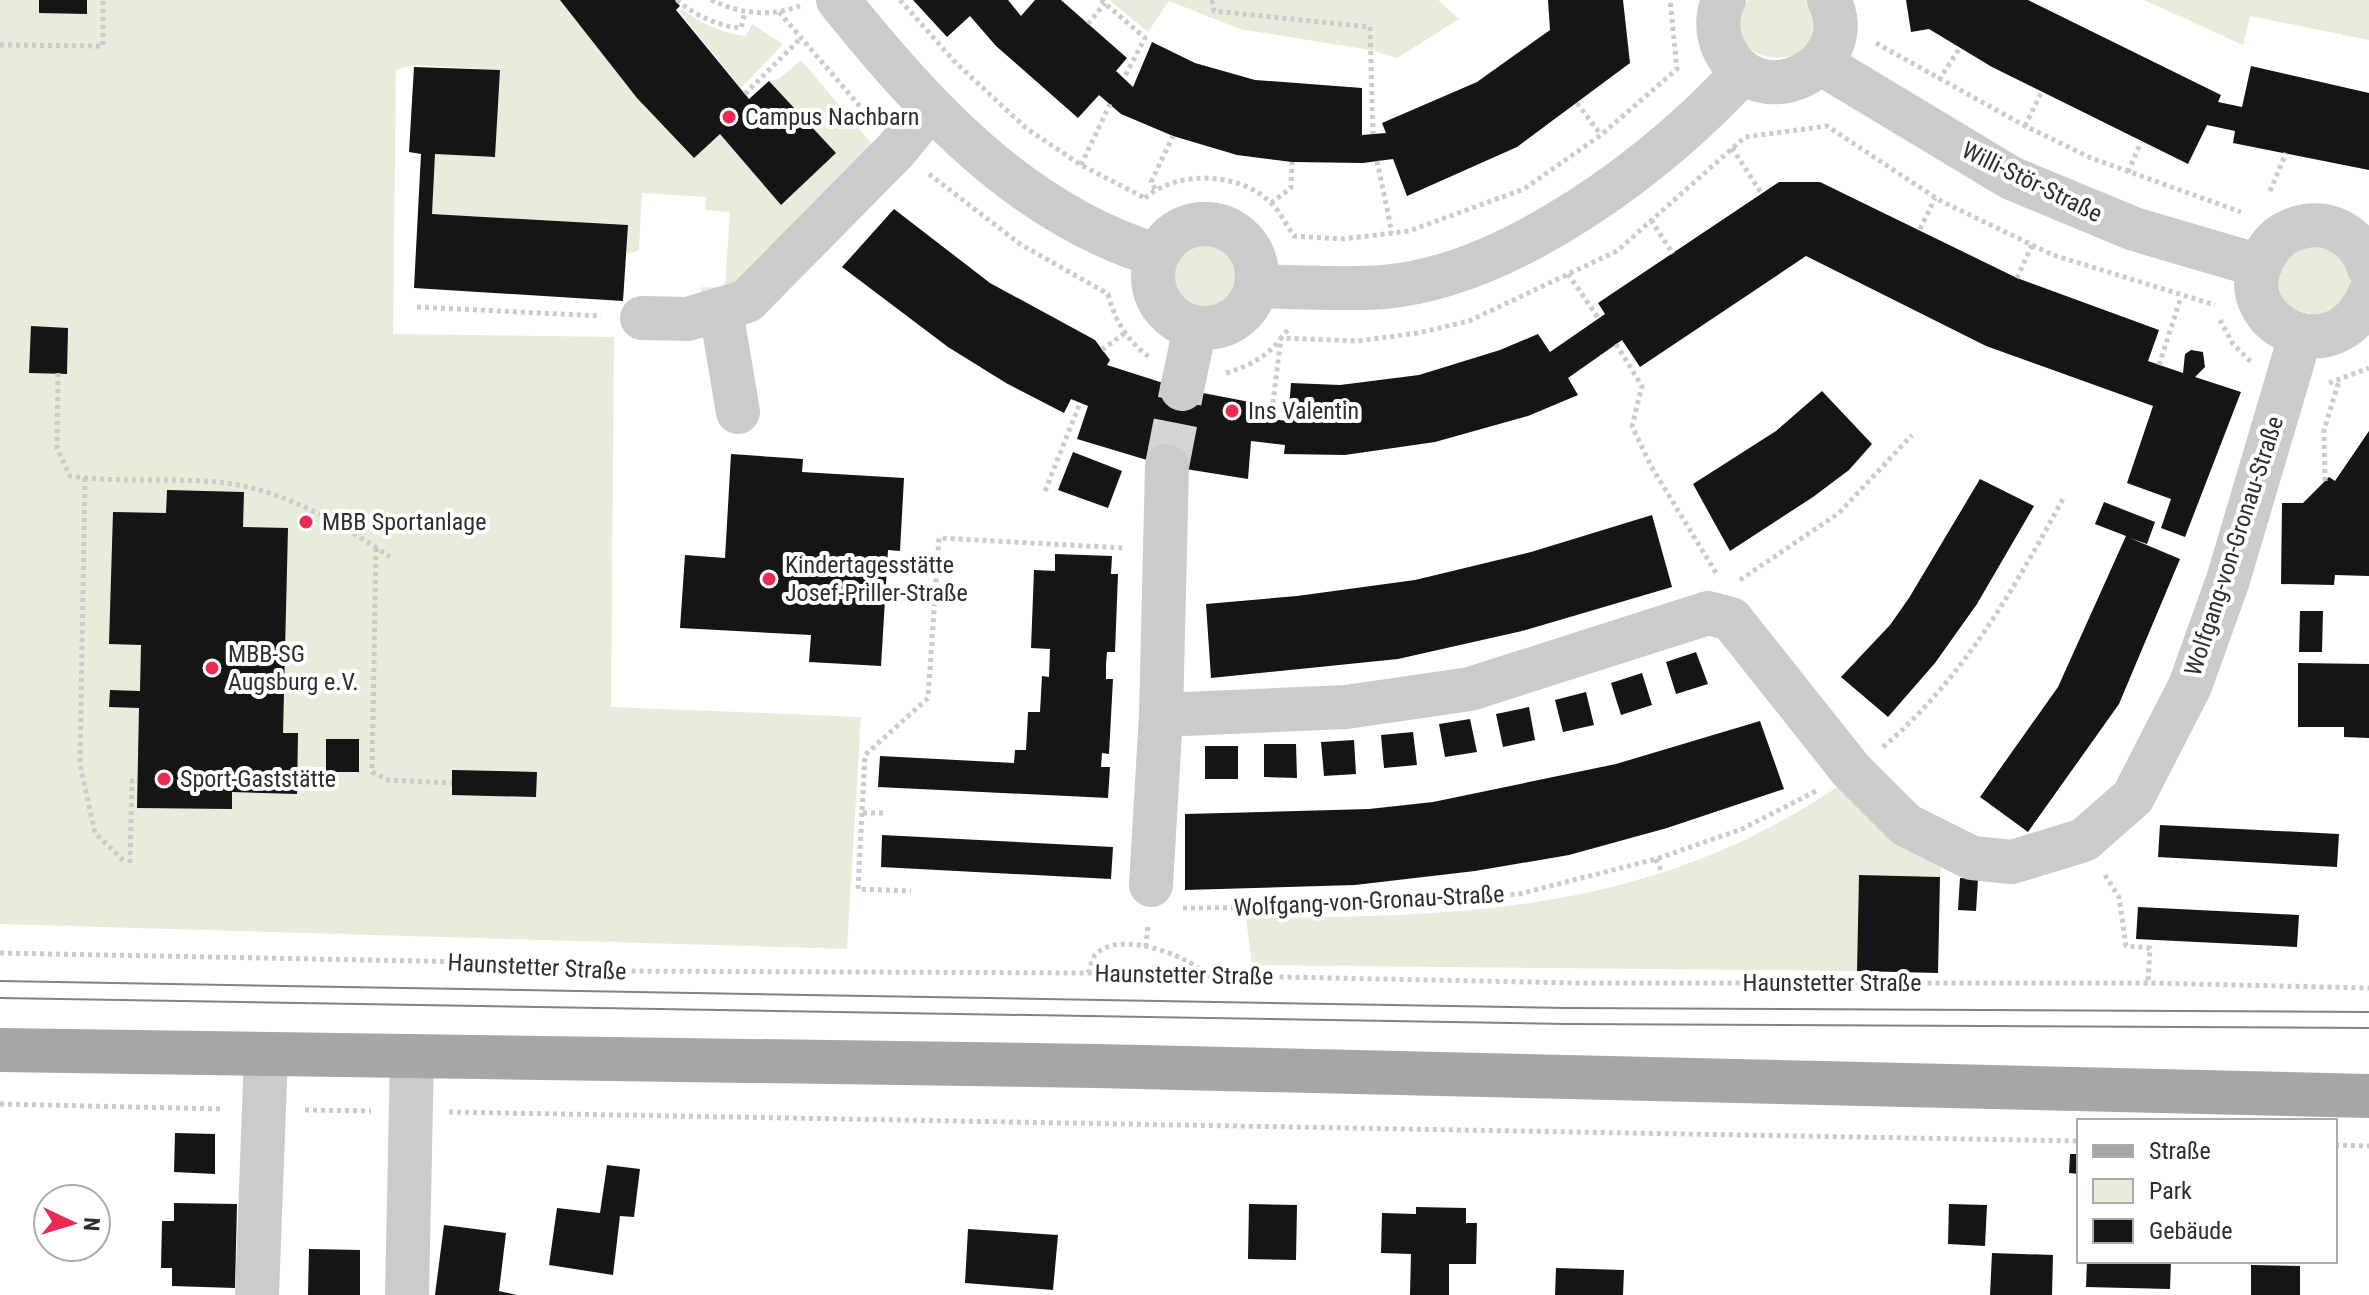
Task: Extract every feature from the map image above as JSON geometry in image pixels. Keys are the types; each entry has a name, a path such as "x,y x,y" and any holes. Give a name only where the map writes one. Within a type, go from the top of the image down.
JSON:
{"main road":[{"path":"0,1050 1097,1066 2369,1096"}],"street":[{"path":"838,0 929,109 1000,171 1063,214 1113,242 1156,255"},
{"path":"1724,0 1718,24 1720,40 1727,56 1743,72 1771,83 1790,82 1820,63 1831,46 1835,26 1829,0"},
{"name":"Willi-Stör-Straße","path":"1820,63 2011,178 2134,229 2260,266"},
{"path":"1256,286 1386,287 1454,271 1512,247 1603,196 1711,107 1743,72"},
{"path":"642,318 688,319 747,301 897,149 929,109"},
{"path":"1205,223 1220,226 1245,242 1257,270 1256,286 1241,314 1227,324 1195,328 1180,322 1158,301 1153,286 1156,255 1176,232 1205,223"},
{"path":"2369,268 2365,256 2353,240 2338,229 2319,225 2300,226 2282,234 2268,248 2260,266 2261,302 2283,329 2300,337 2336,334 2351,324 2369,295"},
{"path":"721,311 738,412"},
{"path":"1182,389 1195,328"},
{"name":"Wolfgang-von-Gronau-Straße","path":"1161,715 1346,707 1470,689 1708,613 1731,619 1851,770 1906,825 1972,858 2012,862 2084,840 2133,797 2190,686 2228,580 2300,337"},
{"path":"1165,897 1161,715 1162,552 1167,466"},
{"path":"257,1295 266,1055"},
{"path":"407,1295 412,1056"}],"path":[{"path":"0,45 103,46 103,0"},
{"path":"677,0 707,19 731,27 741,28 745,12"},
{"path":"711,0 745,12 779,12"},
{"path":"900,0 956,63 1026,128 1081,165 1145,198"},
{"path":"1212,0 1214,11 1370,27 1373,134"},
{"path":"1108,294 1105,261 1122,222 1155,189 1176,182 1209,178 1242,185 1271,203 1294,236 1343,239 1409,231 1524,189 1601,135 1677,69 1670,0"},
{"path":"1088,24 1103,2 1145,38 1124,78"},
{"path":"745,94 800,39"},
{"path":"1876,43 2025,126 2128,172 2241,212"},
{"path":"1939,80 1959,49"},
{"path":"2025,126 2041,93"},
{"path":"1577,103 1601,135"},
{"path":"1081,165 1110,104"},
{"path":"1155,189 1151,182 1173,136"},
{"path":"2128,172 2141,142"},
{"path":"1732,148 1762,194"},
{"path":"2270,191 2286,153"},
{"path":"1377,161 1392,233"},
{"path":"1271,203 1291,188 1292,162"},
{"path":"1920,229 1935,198"},
{"path":"1651,220 1673,254"},
{"path":"2017,278 2032,245"},
{"path":"1568,274 1599,319"},
{"path":"2159,365 2181,297"},
{"path":"417,307 642,318"},
{"path":"1102,350 1125,333"},
{"path":"1271,419 1281,338"},
{"path":"1616,344 1642,386 1632,426 1651,466 1718,577"},
{"path":"58,373 57,448 70,476 247,486 306,508 390,557"},
{"path":"2325,481 2324,430 2339,381"},
{"path":"1045,491 1080,403"},
{"path":"1732,585 1839,513 1912,435"},
{"path":"85,478 80,764 95,833 128,863 132,781 137,781"},
{"name":"Wolfgang-von-Gronau-Straße","path":"1165,897 1347,907 1519,894 1656,859 1742,829 1851,770 1931,705 1985,634 2064,497"},
{"path":"911,891 858,889 865,755 928,698 939,538 1162,552"},
{"path":"376,547 372,772 388,780 452,783"},
{"path":"862,813 883,813"},
{"path":"2084,840 2119,897 2126,946 2150,948 2148,983"},
{"path":"1656,859 1662,873"},
{"path":"1088,973 1095,956 1108,946 1146,947 1179,954 1207,975"},
{"name":"Haunstetter Straße","path":"0,953 470,962 618,971 1088,973 1576,983 2148,983 2369,988"},
{"path":"0,1104 2077,1141"},
{"path":"2337,1145 2369,1146"}],"green space":[{"name":"MBB Sportanlage","path":"0,0 560,0 695,157 720,134 781,205 836,153 769,81 779,79 801,60 876,149 739,289 701,298 702,287 725,288 730,212 705,210 706,197 642,193 639,250 627,254 627,225 432,214 435,154 495,157 500,70 413,65 396,70 393,334 614,337 611,707 861,717 847,949 0,924"},
{"path":"1109,0 1438,0 1459,19 1397,58 1370,50 1240,29 1169,1 1148,32"},
{"path":"1748,0 1806,0 1814,26 1809,45 1795,55 1776,57 1757,53 1743,41 1738,24"},
{"path":"2144,0 2369,0 2369,40 2250,16 2243,45"},
{"path":"682,9 712,27 738,35 746,36 752,24 783,44 741,88 679,11"},
{"path":"2317,241 2350,262 2355,288 2331,319 2283,307 2276,271 2281,258"},
{"path":"1198,242 1212,242 1234,257 1240,277 1238,290 1230,302 1212,312 1198,312 1176,297 1170,284 1170,270 1185,248"},
{"path":"1837,787 1942,864 1940,877 1859,875 1857,971 1252,965 1246,918 1403,915 1479,909 1553,899 1625,884 1697,860 1767,829"}],"building":[{"path":"39,0 87,0 87,14 39,13"},
{"name":"Campus Nachbarn","path":"560,0 675,0 680,6 676,10 749,99 769,81 836,153 781,205 720,134 694,158 637,98"},
{"path":"913,0 1008,0 1021,16 1035,0 1061,0 1127,58 1116,71 1133,87 1152,42 1195,63 1255,80 1362,88 1362,135 1386,133 1382,123 1477,82 1550,30 1548,0 1623,0 1630,63 1517,147 1407,196 1393,159 1363,163 1292,162 1237,155 1173,136 1121,114 1099,95 1078,118 996,46 970,16 947,37"},
{"path":"1906,0 2028,0 2221,95 2218,102 2242,107 2251,66 2369,93 2369,170 2233,143 2235,131 2207,125 2188,164 1992,67 1929,29 1911,32"},
{"path":"414,67 500,70 495,157 435,154 432,214 628,225 623,301 414,288 421,154 409,152"},
{"path":"1779,182 1820,182 2017,278 2159,330 2148,361 2183,373 2185,354 2191,350 2203,352 2205,367 2195,377 2241,392 2185,537 2161,528 2171,499 2127,483 2153,406 1986,346 1806,256 1640,367 1622,340 1568,378 1578,395 1528,416 1435,442 1345,455 1284,454 1285,445 1251,441 1248,479 1167,466 1077,439 1088,406 1071,399 1064,413 1006,383 948,347 842,267 894,209 990,283 1095,340 1110,360 1107,365 1182,389 1255,403 1254,417 1288,421 1291,383 1340,385 1419,375 1500,350 1538,334 1550,352 1605,314 1598,303"},
{"path":"31,326 68,328 67,374 29,373"},
{"path":"1822,391 1872,444 1849,470 1730,551 1693,484 1776,431"},
{"path":"2369,431 2369,576 2335,575 2334,585 2281,584 2282,503 2303,503 2329,477 2335,481"},
{"path":"1073,452 1122,471 1108,508 1058,490"},
{"path":"731,454 803,459 802,472 904,478 900,551 888,550 881,666 809,662 811,635 680,628 685,555 725,558"},
{"path":"1980,479 2034,506 1977,604 1935,663 1888,717 1841,677 1890,625 1909,598"},
{"name":"MBB-SG Augsburg e.V.","path":"167,490 244,492 243,527 288,528 283,733 298,733 297,794 232,792 232,809 137,808 139,708 109,707 110,690 140,691 141,645 109,644 113,512 166,513"},
{"path":"2104,502 2155,522 2147,544 2130,538 2180,559 2119,704 2028,832 1980,797 2058,687 2126,536 2095,524"},
{"path":"1652,515 1672,587 1522,631 1398,659 1211,678 1206,604 1297,596 1415,580 1531,552"},
{"path":"1055,554 1112,556 1111,574 1118,574 1115,652 1107,652 1106,664 1106,679 1113,679 1109,754 1102,753 1101,767 1110,767 1108,798 878,787 880,756 1014,763 1015,750 1026,750 1028,712 1040,712 1042,676 1049,677 1050,649 1031,648 1034,570 1055,571"},
{"path":"2300,611 2323,611 2322,652 2299,652"},
{"path":"1696,652 1708,684 1676,694 1666,662"},
{"path":"2298,663 2369,664 2369,738 2344,737 2344,727 2298,727"},
{"path":"1642,673 1652,705 1621,715 1611,683"},
{"path":"1586,692 1594,725 1563,732 1555,700"},
{"path":"1529,707 1535,740 1503,747 1496,714"},
{"path":"1470,719 1477,752 1445,757 1439,724"},
{"path":"1760,721 1784,789 1667,828 1569,855 1475,871 1355,885 1185,890 1185,814 1369,809 1433,802 1616,764"},
{"path":"1413,732 1417,765 1384,768 1381,735"},
{"path":"326,739 359,739 359,772 326,772"},
{"path":"1354,740 1356,774 1324,776 1321,742"},
{"path":"1264,744 1296,744 1297,778 1264,777"},
{"path":"1205,746 1238,746 1238,779 1205,779"},
{"path":"452,770 537,772 536,797 452,795"},
{"path":"2160,825 2339,834 2337,867 2158,857"},
{"path":"882,835 1113,847 1111,879 881,867"},
{"path":"1859,875 1940,877 1938,973 1857,971"},
{"path":"1960,878 1978,879 1976,911 1958,910"},
{"path":"2138,907 2299,915 2297,947 2136,939"},
{"path":"175,1133 215,1134 215,1174 174,1172"},
{"path":"2070,1154 2077,1154 2077,1174 2069,1173"},
{"path":"607,1165 640,1169 634,1217 620,1216 613,1275 549,1265 557,1208 600,1213"},
{"path":"174,1203 237,1204 235,1288 172,1286 172,1268 161,1268 162,1221 174,1221"},
{"path":"1249,1204 1297,1205 1296,1260 1248,1259"},
{"path":"1949,1204 1987,1205 1985,1246 1948,1244"},
{"path":"1416,1207 1466,1208 1466,1223 1477,1223 1476,1264 1449,1264 1449,1295 1410,1295 1411,1254 1381,1253 1382,1213 1416,1214"},
{"path":"444,1225 506,1233 499,1291 517,1295 435,1295"},
{"path":"968,1229 1058,1235 1053,1290 965,1283"},
{"path":"309,1249 360,1250 360,1295 308,1295"},
{"path":"1992,1253 2053,1255 2052,1295 1990,1295"},
{"path":"2087,1263 2171,1263 2170,1289 2086,1287"},
{"path":"2251,1265 2300,1266 2300,1295 2251,1295"},
{"path":"1556,1268 1624,1270 1623,1295 1555,1295"}],"tunnel":[{"path":"1167,466 1182,389"}],"tram line":[{"path":"0,981 1566,1008 2369,1012"},
{"path":"0,998 1566,1024 2369,1028"}],"place":[{"name":"Campus Nachbarn","path":"729,117"},
{"name":"Ins Valentin","path":"1232,411"},
{"name":"MBB Sportanlage","path":"306,522"},
{"name":"Kindertagesstätte Josef-Priller-Straße","path":"769,579"},
{"name":"MBB-SG Augsburg e.V.","path":"212,668"},
{"name":"Sport-Gaststätte","path":"164,779"}]}
